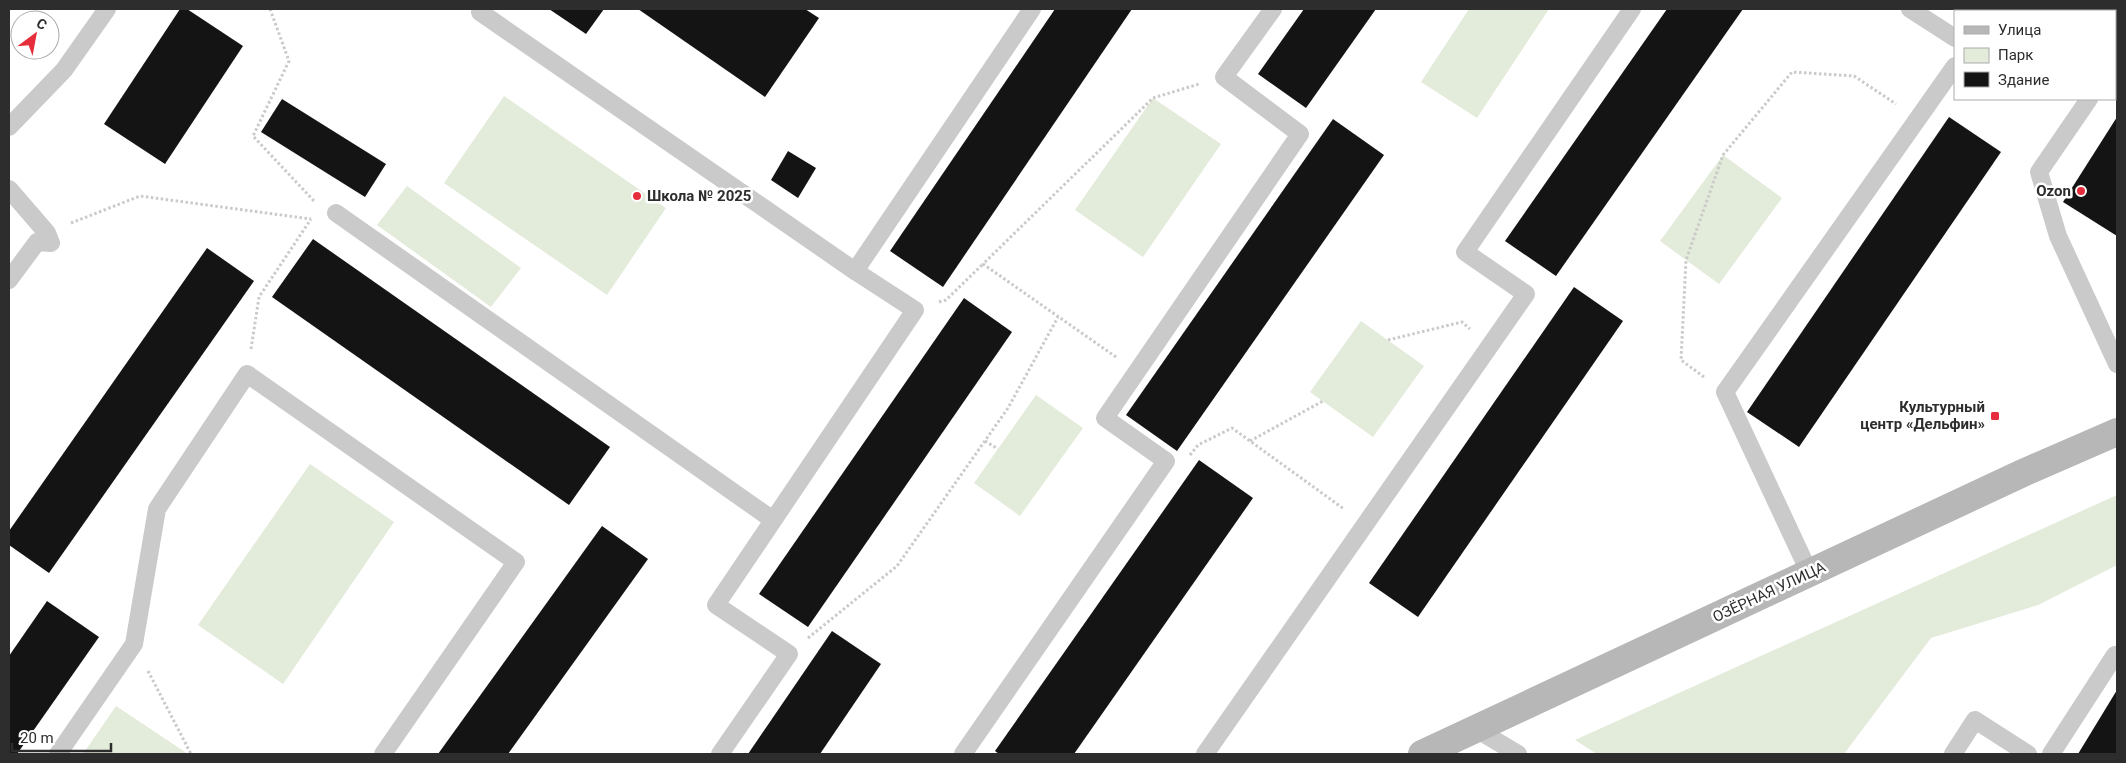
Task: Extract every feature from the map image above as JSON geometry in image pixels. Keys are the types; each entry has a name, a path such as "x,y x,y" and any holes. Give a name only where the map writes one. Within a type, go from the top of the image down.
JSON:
{"street":[{"name":"ОЗЁРНАЯ УЛИЦА","path":"1422,754 2025,472 2117,432"}],"lane":[{"path":"9,126 64,70 107,9"},
{"path":"482,9 480,12 915,310 716,605 789,654 720,754"},
{"path":"856,271 1032,9"},
{"path":"963,754 1166,461 1105,418 1300,134 1224,77 1273,9"},
{"path":"1205,754 1526,294 1466,252 1632,9"},
{"path":"1910,9 1954,37"},
{"path":"1810,574 1725,392 1954,67"},
{"path":"2088,100 2040,172 2058,236 2117,364"},
{"path":"9,188 47,233 51,243 37,242 9,280"},
{"path":"328,210 773,520"},
{"path":"58,754 134,644 157,509 248,374 516,562 383,754"},
{"path":"2051,754 2114,654 2117,656"},
{"path":"1953,754 1975,720 2028,754"},
{"path":"1476,729 1518,754"}],"path":[{"path":"248,374 259,297 312,219 328,210 253,136 289,61 270,9"},
{"path":"1725,392 1681,360 1686,260 1723,155 1792,72 1854,76 1918,118"},
{"path":"915,310 946,300 1153,98 1224,77"},
{"path":"47,233 140,196 312,219"},
{"path":"983,264 1102,347"},
{"path":"789,654 897,566 1008,408 1058,317"},
{"path":"1388,340 1462,322"},
{"path":"1250,441 1323,401"},
{"path":"1166,461 1184,463 1198,445 1232,428 1329,499"},
{"path":"985,441 998,449"},
{"path":"134,644 191,754"}],"green space":[{"path":"1469,9 1549,9 1477,118 1421,82"},
{"path":"504,96 666,208 607,295 444,183"},
{"path":"1153,98 1221,144 1143,257 1075,210"},
{"path":"1723,155 1782,198 1719,284 1660,241"},
{"path":"407,186 521,268 491,307 377,225"},
{"path":"1361,321 1424,366 1373,437 1310,392"},
{"path":"1036,395 1083,428 1020,516 974,483"},
{"path":"310,464 394,522 283,684 198,625"},
{"path":"2117,495 2117,565 2038,605 1931,638 1844,754 1597,754 1575,740"},
{"path":"116,706 188,754 83,754"}],"building":[{"path":"180,9 187,9 243,46 165,164 104,124"},
{"path":"549,9 604,9 586,34"},
{"path":"638,9 805,9 819,18 765,97"},
{"path":"1055,9 1132,9 943,287 890,251"},
{"path":"1304,9 1376,9 1306,108 1258,74"},
{"path":"1667,9 1743,9 1556,276 1505,241"},
{"path":"282,99 386,164 365,197 261,132"},
{"path":"1949,117 2001,152 1799,447 1747,412"},
{"path":"2117,117 2117,236 2063,202"},
{"path":"1333,119 1384,155 1177,451 1126,415"},
{"path":"788,151 816,168 798,198 771,180"},
{"path":"313,239 610,447 569,505 272,297"},
{"path":"207,248 254,281 49,573 9,545 9,531"},
{"path":"1574,287 1623,321 1418,617 1369,583"},
{"path":"964,298 1012,332 808,627 759,594"},
{"path":"1199,460 1253,498 1074,754 999,754 995,751"},
{"path":"602,526 648,559 508,754 438,754"},
{"path":"47,601 99,637 17,754 9,754 9,656"},
{"path":"832,631 881,664 820,754 748,754"},
{"path":"2117,690 2117,754 2078,754"}],"place":[{"name":"Ozon","path":"2081,191"},
{"name":"Школа № 2025","path":"637,196"},
{"name":"Культурный центр «Дельфин»","path":"1995,416"}]}
